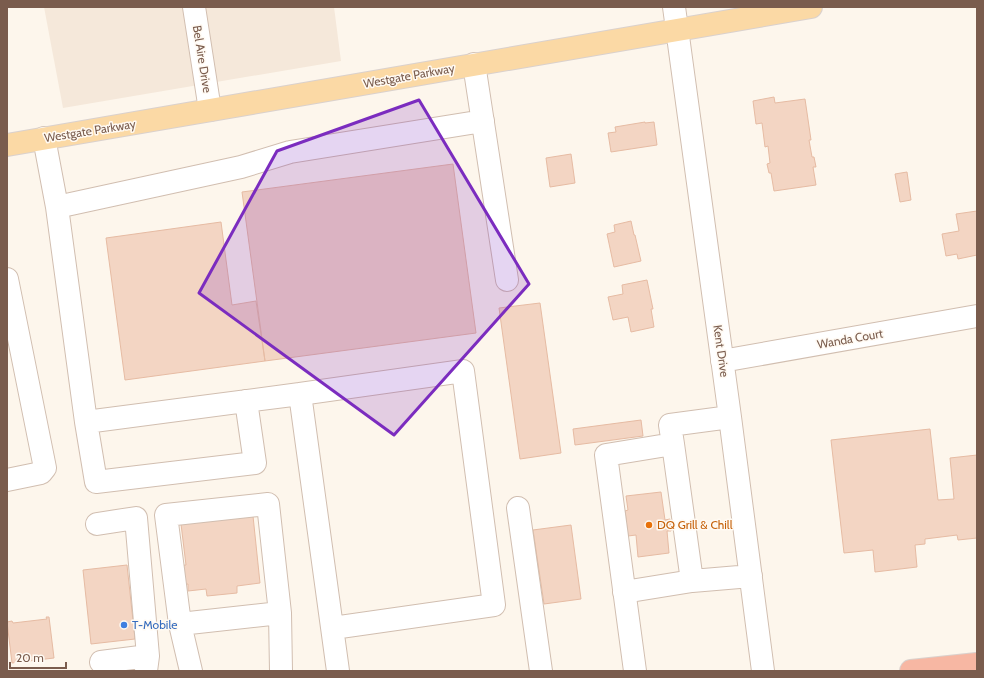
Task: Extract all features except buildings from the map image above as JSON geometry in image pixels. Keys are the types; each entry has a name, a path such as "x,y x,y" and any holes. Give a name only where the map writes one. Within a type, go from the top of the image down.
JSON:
{"highway":[{"path":"912,671 977,664"}],"main road":[{"name":"Westgate Parkway","path":"7,145 807,7"}],"street":[{"name":"Bel Aire Drive","path":"194,7 210,110"},
{"name":"Kent Drive","path":"674,7 763,671"},
{"path":"474,64 507,280"},
{"path":"57,207 241,167 290,152 483,121"},
{"path":"44,138 57,207 86,422 96,482 255,463 246,401"},
{"path":"7,279 45,468 41,473 7,480"},
{"name":"Wanda Court","path":"722,361 977,316"},
{"path":"86,422 463,371 494,605 333,628"},
{"path":"300,394 338,671"},
{"path":"692,581 670,425 730,417"},
{"path":"635,671 606,454 673,444"},
{"path":"191,671 180,624 166,515 268,504 280,613 281,671"},
{"path":"518,508 541,671"},
{"path":"97,524 136,518 147,663 101,662"},
{"path":"624,592 692,581 751,576"},
{"path":"180,624 280,613"}],"highlighted area":[{"path":"419,100 529,284 394,435 199,293 277,151"}],"shaded area":[{"path":"44,7 334,7 341,61 63,108"}],"place":[{"name":"DQ Grill & Chill","path":"649,525"},
{"name":"T-Mobile","path":"124,625"}]}
